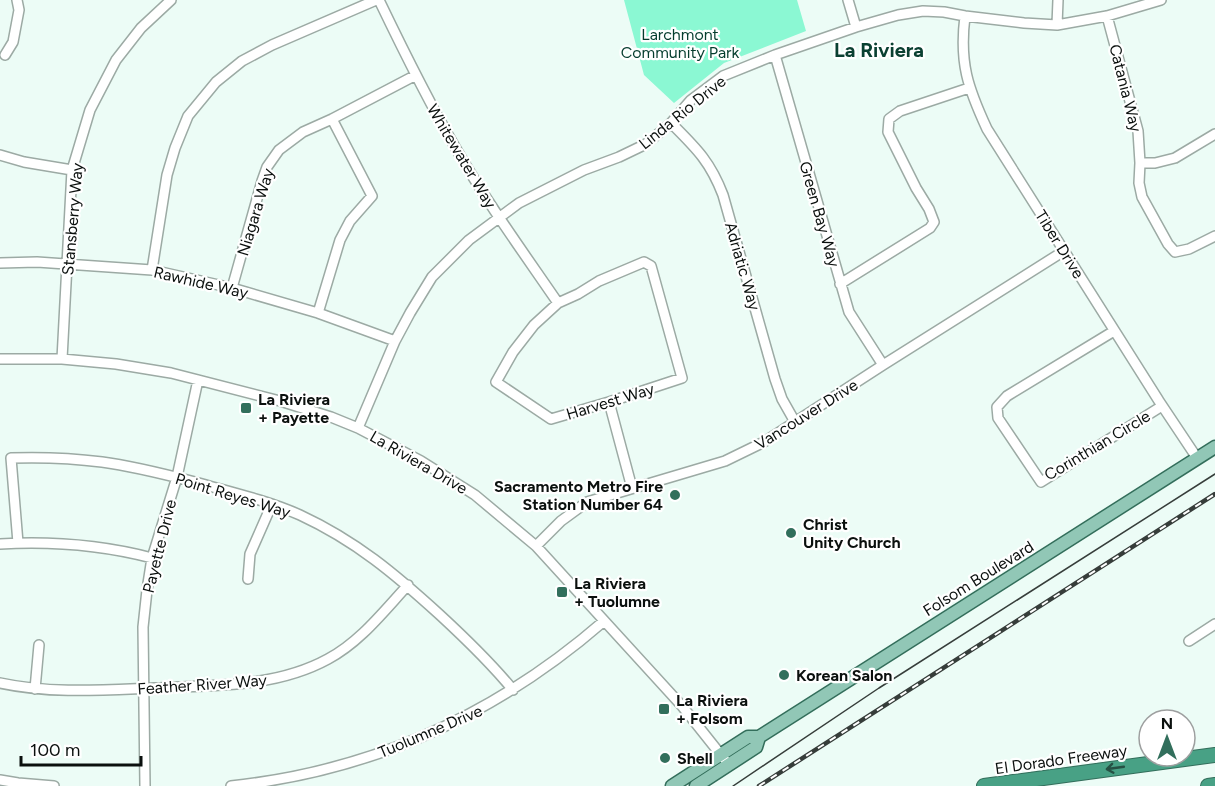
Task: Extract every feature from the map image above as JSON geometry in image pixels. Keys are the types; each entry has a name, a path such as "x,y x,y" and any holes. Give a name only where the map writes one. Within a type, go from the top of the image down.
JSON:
{"highway":[{"name":"El Dorado Freeway","path":"984,786 1215,755"},
{"path":"1208,786 1215,785"}],"main road":[{"name":"Folsom Boulevard","path":"672,786 748,737 759,737 1215,447"},
{"name":"Folsom Boulevard","path":"696,786 756,747 759,737"}],"street":[{"path":"5,56 13,42 19,10 17,0"},
{"name":"Stansberry Way","path":"62,358 72,170 90,110 116,60 141,28 171,0"},
{"path":"152,270 167,175 175,148 189,116 216,82 242,61 272,45 377,0"},
{"name":"Whitewater Way","path":"377,0 455,147 499,217 558,303"},
{"path":"848,0 856,27"},
{"path":"1057,25 1058,0"},
{"name":"Linda Rio Drive","path":"358,428 395,341 410,313 432,277 469,240 519,203 584,170 646,144 671,123 691,100 723,76 775,55 898,15 923,11 945,12 1024,23 1057,25 1107,16 1161,0"},
{"name":"Tiber Drive","path":"965,16 964,66 969,88 987,129 1197,458"},
{"name":"Catania Way","path":"1107,16 1138,131 1139,183 1142,197 1168,244 1175,252 1189,249 1215,236"},
{"name":"Green Bay Way","path":"775,55 849,312 883,365"},
{"name":"Niagara Way","path":"232,288 262,181 267,167 279,150 303,132 416,75"},
{"path":"840,284 930,228 934,222 888,132 889,119 900,111 969,88"},
{"path":"318,313 340,240 350,221 372,196 332,119"},
{"name":"Adriatic Way","path":"671,123 704,157 717,178 727,206 775,379 782,399 795,422"},
{"path":"1140,163 1155,163 1175,158 1215,134"},
{"path":"0,155 24,162 72,170"},
{"name":"Vancouver Drive","path":"536,546 561,521 587,502 725,461 764,442 1064,251"},
{"name":"Rawhide Way","path":"0,263 37,262 152,270 232,288 318,313 395,341"},
{"name":"Harvest Way","path":"644,262 651,266 682,378 551,419 496,382 513,352 534,325 558,303 623,270 644,262"},
{"name":"Corinthian Circle","path":"1114,331 1007,396 997,407 998,418 1041,482 1162,406"},
{"name":"La Riviera Drive","path":"0,359 62,358 171,373 280,401 331,417 358,428 421,461 475,495 536,546 682,706 729,765"},
{"name":"Payette Drive","path":"145,786 144,618 147,590 153,558 177,477 198,380"},
{"path":"609,402 632,488"},
{"name":"Point Reyes Way","path":"18,543 10,458 40,457 127,466 177,477 272,504 323,526 371,555 408,585 470,643 513,690"},
{"path":"248,579 250,554 272,504"},
{"path":"0,544 74,544 153,558"},
{"name":"Feather River Way","path":"0,683 35,689 80,691 235,684 295,673 337,654 359,638 408,585"},
{"name":"Tuolumne Drive","path":"231,786 276,780 371,756 440,729 513,690 560,658 604,621"},
{"path":"1189,640 1215,624"},
{"path":"35,689 39,645"},
{"path":"0,780 54,786"}],"green space":[{"name":"Larchmont Community Park","path":"624,0 797,0 806,31 724,63 674,103 644,75"}],"tram line":[{"path":"733,786 879,688 1215,474"}],"railway":[{"path":"759,786 1215,494"}],"place":[{"name":"La Riviera + Payette","path":"246,408"},
{"name":"Sacramento Metro Fire Station Number 64","path":"675,495"},
{"name":"Christ Unity Church","path":"791,533"},
{"name":"La Riviera + Tuolumne","path":"562,592"},
{"name":"Korean Salon","path":"784,675"},
{"name":"La Riviera + Folsom","path":"664,709"},
{"name":"Shell","path":"665,758"}],"district":[{"name":"La Riviera","path":"879,50"}]}
